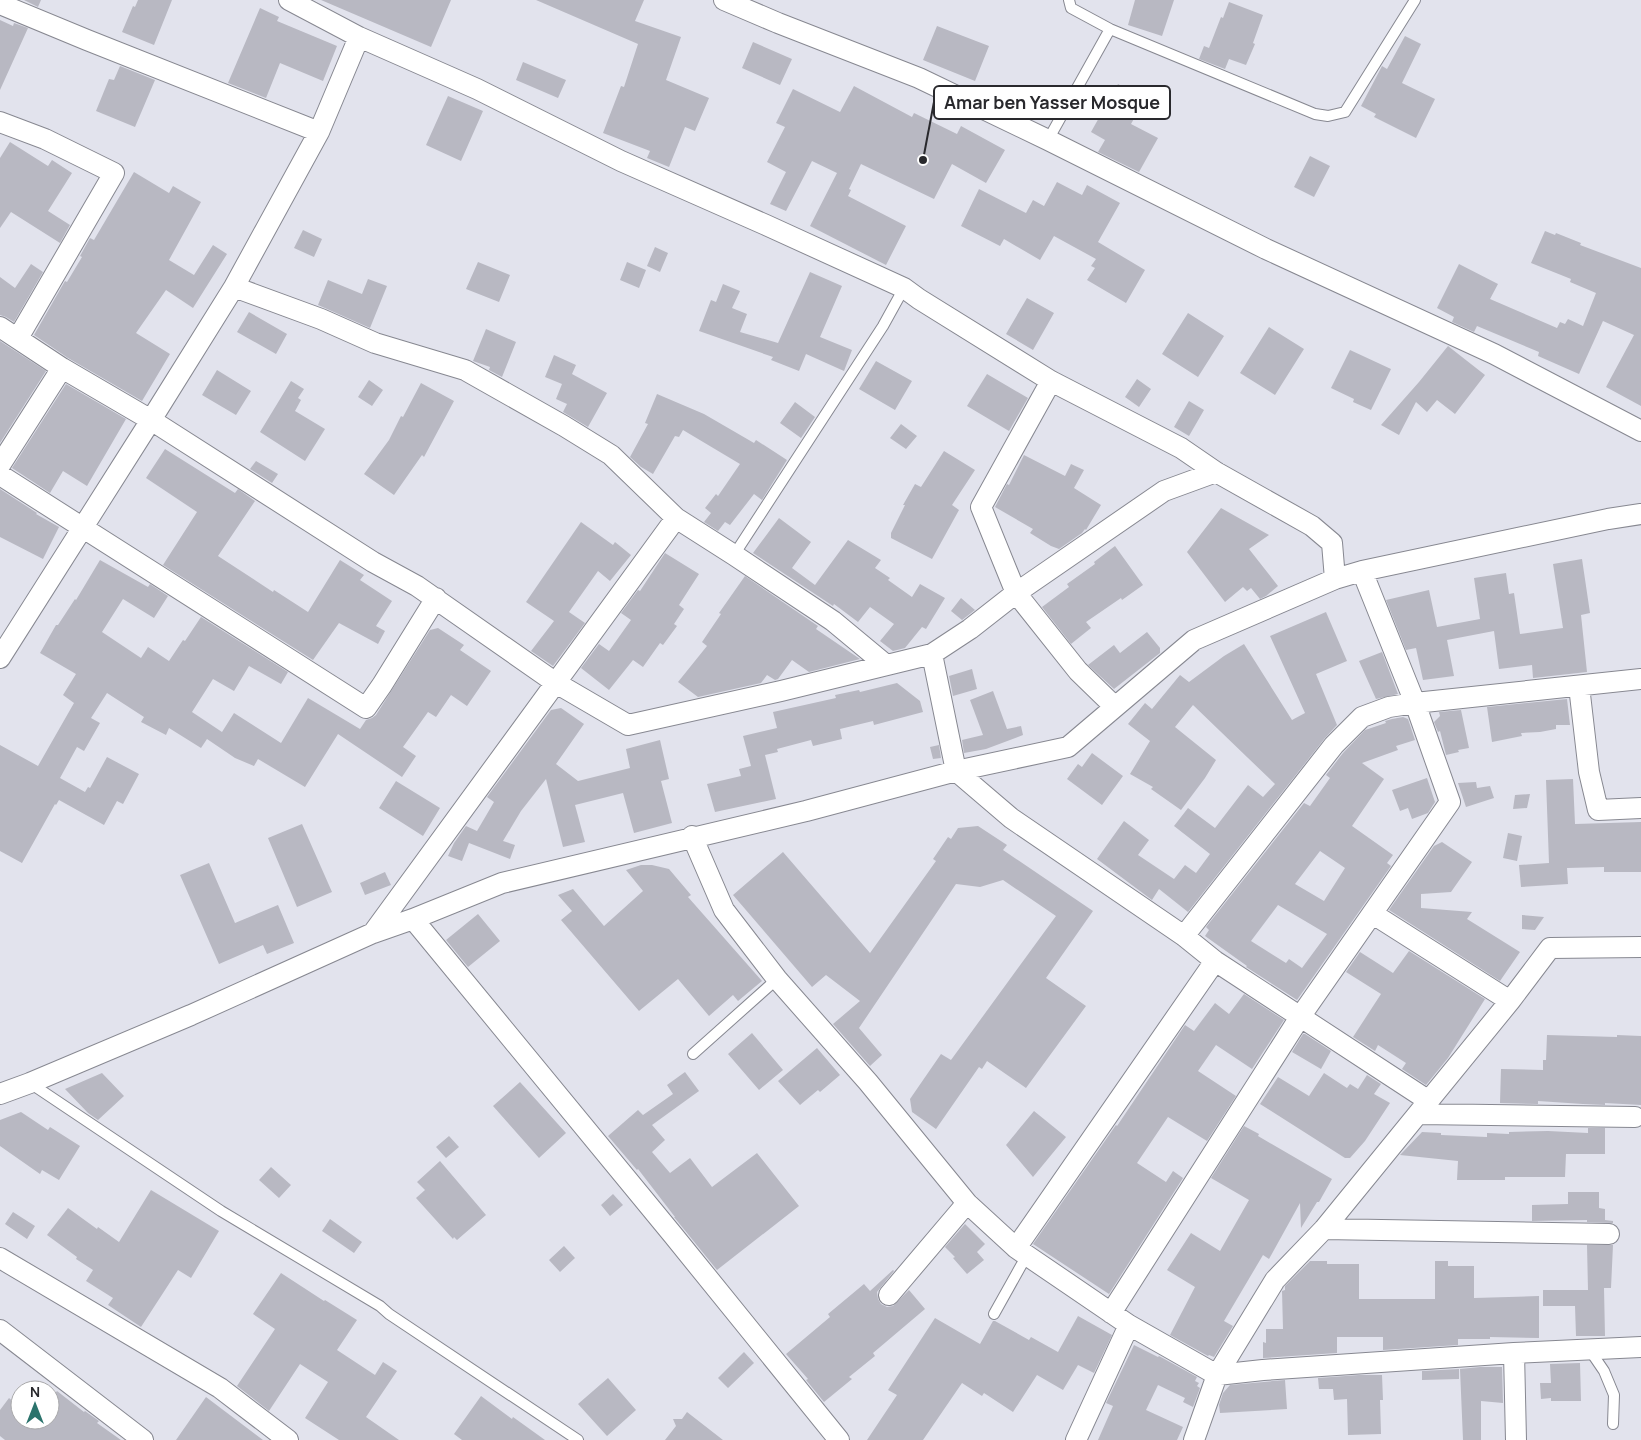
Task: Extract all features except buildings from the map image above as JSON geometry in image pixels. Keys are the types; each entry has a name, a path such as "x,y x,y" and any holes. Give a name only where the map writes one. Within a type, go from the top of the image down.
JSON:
{"street":[{"path":"289,0 359,37 477,89 621,161 904,288 1051,380 1181,448 1216,472 1312,526 1332,543 1335,579"},
{"path":"724,0 919,78 1266,249 1494,354 1641,431"},
{"path":"0,4 320,132"},
{"path":"0,658 234,287 320,132 359,37"},
{"path":"0,122 45,139 114,173 18,338"},
{"path":"234,287 320,319 375,343 465,370 564,426 611,455 676,518 833,621 886,665"},
{"path":"0,327 62,368 151,420 373,562 436,598 556,683 628,725 781,691 932,654 970,629 1016,593 1164,491 1216,472"},
{"path":"0,465 62,368"},
{"path":"1051,380 981,507 1016,593 1078,671 1114,706"},
{"path":"0,475 366,708 436,598"},
{"path":"0,1094 191,1015 373,933 413,919 502,882 692,836 806,811 956,771 1068,747 1194,640 1335,579 1362,571 1608,519 1641,514"},
{"path":"373,933 676,518"},
{"path":"1111,1313 1300,1017 1450,802 1415,703 1362,571"},
{"path":"932,654 956,771 1011,818 1184,936 1215,961 1300,1017 1424,1107 1635,1117"},
{"path":"1184,936 1334,745 1362,717 1389,707 1415,703 1641,679"},
{"path":"1579,686 1589,772 1598,810 1641,808"},
{"path":"692,836 724,910 778,978 868,1082 968,1203 1021,1252 1129,1325 1217,1375 1263,1370 1514,1353 1641,1347"},
{"path":"1373,914 1510,1001"},
{"path":"413,919 839,1440"},
{"path":"1194,1440 1217,1375 1275,1280 1324,1229 1510,1001 1550,948 1641,948"},
{"path":"1021,1252 1215,961"},
{"path":"889,1295 968,1203"},
{"path":"1324,1229 1609,1234"},
{"path":"0,1258 220,1388 288,1440"},
{"path":"1076,1440 1129,1325"},
{"path":"0,1330 143,1440"},
{"path":"1514,1353 1516,1440"}],"lane":[{"path":"1068,0 1071,8 1110,29 1315,114 1328,116 1345,112 1415,0"},
{"path":"1048,140 1110,29"},
{"path":"734,555 883,326 904,288"},
{"path":"693,1054 778,978"},
{"path":"30,1083 221,1211 380,1306 389,1314 578,1440"},
{"path":"994,1314 1021,1252"},
{"path":"1589,1349 1604,1371 1614,1395 1613,1424"}],"place":[{"name":"Amar ben Yasser Mosque","path":"923,160"}]}
